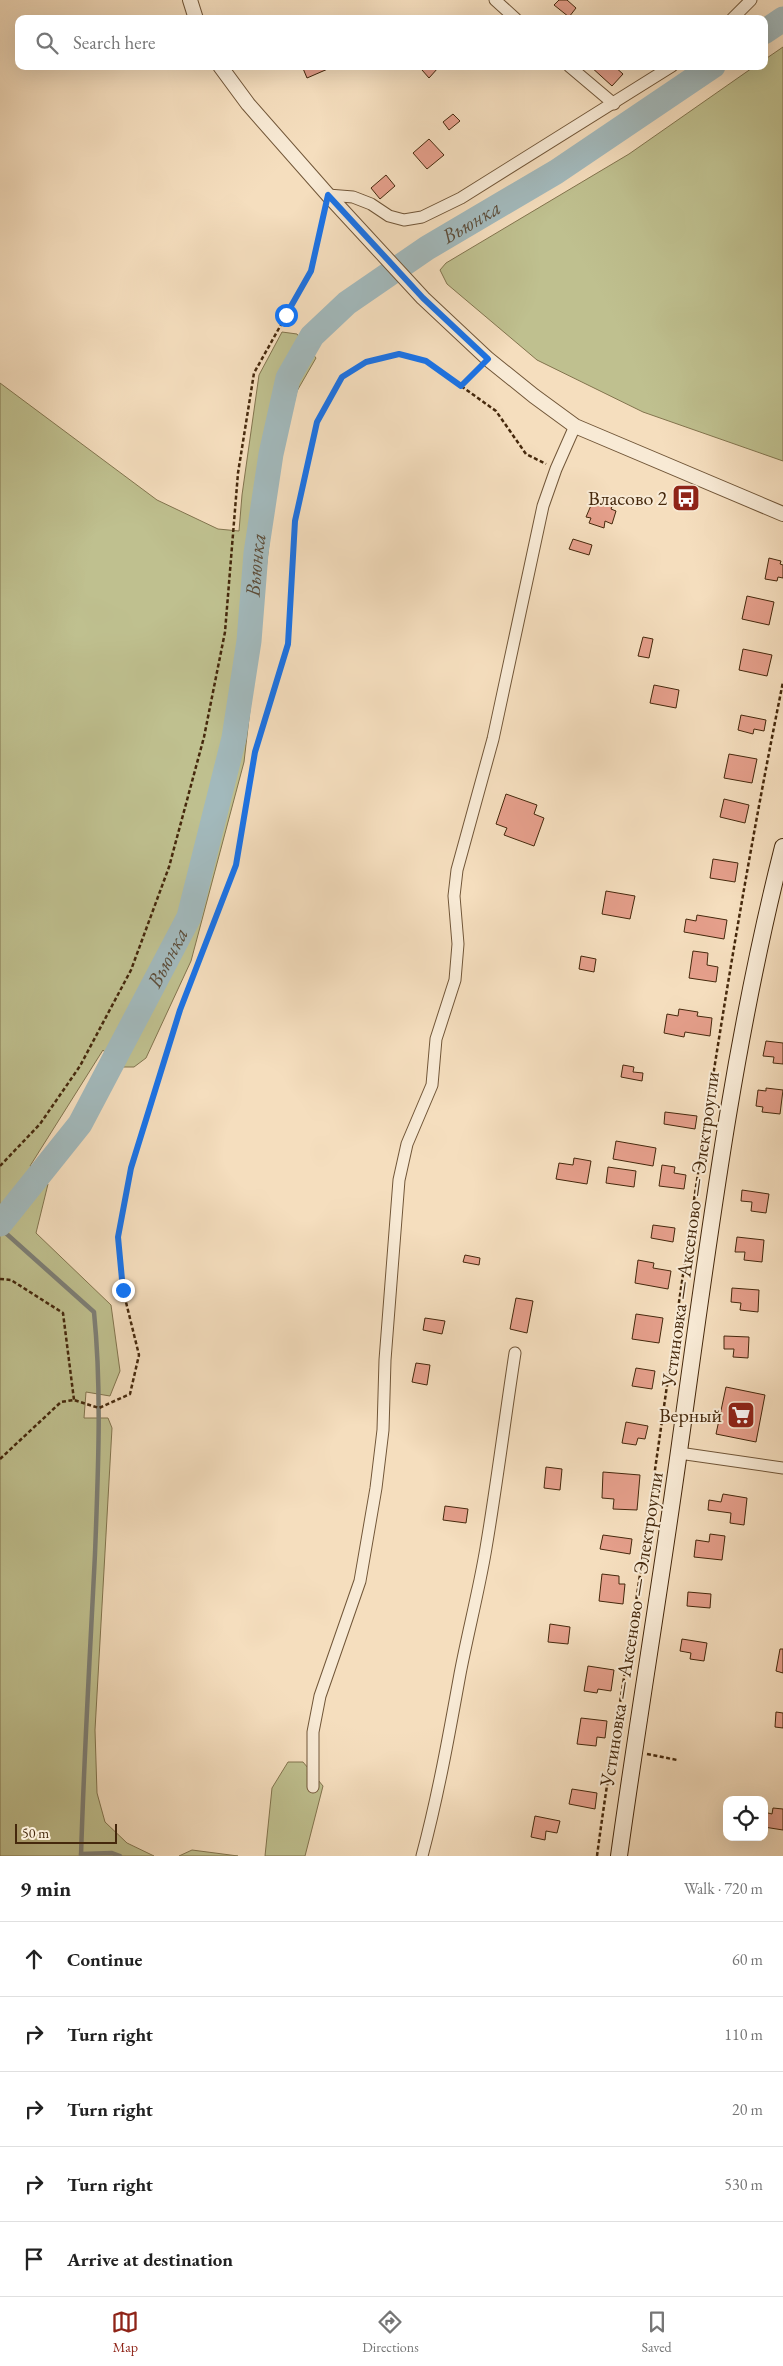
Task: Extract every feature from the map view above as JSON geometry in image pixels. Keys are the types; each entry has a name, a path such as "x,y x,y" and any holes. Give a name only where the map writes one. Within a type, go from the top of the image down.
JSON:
{"main road":[{"name":"Устиновка — Аксеново — Электроугли","path":"618,1856 679,1453 722,1142 751,982 783,847"}],"street":[{"path":"190,0 195,15"},
{"path":"496,0 512,15"},
{"path":"736,15 751,0"},
{"path":"223,70 248,104 328,195 423,298 488,359 575,426 783,514"},
{"path":"575,70 614,104"},
{"path":"328,195 353,196 371,204 389,216 404,220 422,218 461,198 666,70"},
{"path":"313,1787 313,1732 320,1696 360,1581 376,1488 383,1430 385,1360 399,1180 407,1144 432,1085 436,1038 456,980 458,944 454,896 457,870 493,739 543,506 556,469 575,426"},
{"path":"422,1856 434,1811 442,1762 452,1724 460,1674 486,1549 515,1353"},
{"path":"679,1453 783,1468"}],"path":[{"path":"0,1166 40,1124 80,1066 131,970 169,867 204,737 225,632 238,473 254,372 311,271 328,195"},
{"path":"0,1460 61,1402 74,1400 99,1408 130,1394 138,1355 123,1290 118,1237 131,1168 180,1010 236,865 255,752 288,644 295,521 317,422 342,377 366,362 399,354 426,361 496,411 526,454 556,469"},
{"path":"461,386 488,359"},
{"path":"597,1856 642,1566 697,1177 752,847 783,682"},
{"path":"0,1279 11,1280 63,1313 74,1400"},
{"path":"633,1752 677,1760"}],"green space":[{"path":"783,47 783,461 643,412 537,360 447,284 440,270 446,263 629,154 749,70 768,70 768,57"},
{"path":"282,332 297,334 316,358 297,391 278,465 244,762 191,961 146,1058 134,1067 118,1067 103,1050 30,1166 48,1184 36,1233 111,1305 120,1371 110,1396 86,1392 84,1418 108,1418 112,1428 95,1730 97,1793 105,1822 127,1843 154,1856 0,1856 0,383 157,500 218,529 239,531 242,495 259,375"},
{"path":"288,1762 303,1762 323,1786 305,1856 265,1856 272,1788"},
{"path":"192,1850 238,1856 179,1856"}],"building":[{"path":"559,0 567,0 576,8 571,15 566,15 554,5"},
{"path":"304,70 325,70 307,78"},
{"path":"422,70 436,70 429,78"},
{"path":"594,70 618,70 623,74 612,86"},
{"path":"453,114 460,121 449,130 443,122"},
{"path":"429,139 444,155 427,169 413,153"},
{"path":"386,175 395,186 380,199 371,188"},
{"path":"598,499 613,504 611,509 616,511 612,524 605,521 604,528 589,523 591,518 586,517 592,503 596,504"},
{"path":"573,539 592,545 589,555 569,549"},
{"path":"769,558 781,561 780,564 783,565 783,578 778,577 777,581 765,579"},
{"path":"747,596 774,602 769,625 742,619"},
{"path":"643,637 653,639 649,658 638,656"},
{"path":"743,649 772,655 767,676 739,670"},
{"path":"654,685 679,690 676,708 650,703"},
{"path":"741,715 766,720 764,731 754,729 753,734 738,730"},
{"path":"729,754 757,759 752,783 724,778"},
{"path":"506,794 537,805 534,814 544,818 534,846 504,835 507,828 496,824"},
{"path":"724,799 749,805 745,823 720,817"},
{"path":"713,859 738,863 735,882 710,878"},
{"path":"606,891 635,896 630,919 602,914"},
{"path":"697,915 727,920 724,939 684,932 686,919 696,921"},
{"path":"693,951 708,953 707,965 718,967 716,982 689,978"},
{"path":"581,956 596,959 594,972 579,969"},
{"path":"679,1009 698,1012 697,1016 712,1018 710,1036 685,1032 684,1037 664,1033 667,1014 678,1016"},
{"path":"766,1041 783,1043 783,1064 773,1063 774,1057 763,1056"},
{"path":"623,1065 634,1067 633,1072 643,1073 642,1081 621,1077"},
{"path":"766,1088 783,1090 780,1114 762,1112 763,1107 756,1106 758,1090 766,1091"},
{"path":"665,1112 697,1116 695,1129 664,1124"},
{"path":"616,1141 656,1148 653,1166 613,1159"},
{"path":"574,1158 591,1161 587,1184 556,1179 559,1163 573,1165"},
{"path":"662,1165 675,1167 674,1173 686,1175 684,1189 659,1186"},
{"path":"608,1167 636,1171 634,1187 606,1183"},
{"path":"742,1190 769,1194 766,1213 751,1211 752,1202 741,1201"},
{"path":"653,1225 675,1228 673,1242 651,1238"},
{"path":"737,1237 764,1240 762,1262 744,1260 745,1252 735,1252"},
{"path":"465,1255 480,1258 479,1265 463,1262"},
{"path":"638,1260 654,1263 653,1268 671,1271 668,1289 635,1283"},
{"path":"732,1288 759,1290 758,1312 740,1310 741,1303 731,1302"},
{"path":"516,1298 533,1301 527,1333 510,1329"},
{"path":"636,1314 663,1318 659,1343 632,1339"},
{"path":"425,1318 445,1321 442,1334 423,1330"},
{"path":"724,1336 749,1337 748,1358 733,1357 734,1349 724,1349"},
{"path":"416,1363 430,1365 427,1385 412,1382"},
{"path":"636,1368 655,1371 652,1389 632,1386"},
{"name":"Верный","path":"726,1387 765,1395 756,1442 716,1434"},
{"path":"626,1422 648,1426 645,1439 638,1438 636,1445 622,1443"},
{"path":"546,1467 562,1469 560,1490 544,1488"},
{"path":"603,1472 640,1475 637,1510 613,1509 614,1499 602,1498"},
{"path":"723,1494 747,1498 744,1525 730,1523 731,1513 708,1510 709,1500 721,1502"},
{"path":"445,1506 468,1509 466,1523 443,1520"},
{"path":"710,1534 725,1536 722,1560 694,1557 696,1540 709,1542"},
{"path":"603,1535 632,1539 630,1554 600,1549"},
{"path":"602,1574 619,1576 619,1584 625,1584 623,1604 599,1601"},
{"path":"688,1592 711,1594 710,1608 687,1606"},
{"path":"550,1624 570,1627 568,1644 548,1642"},
{"path":"682,1639 707,1643 704,1661 690,1659 691,1653 680,1651"},
{"path":"780,1649 783,1649 783,1673 776,1671"},
{"path":"588,1666 614,1670 611,1691 598,1689 597,1693 584,1691"},
{"path":"776,1712 783,1713 783,1728 775,1727"},
{"path":"581,1718 607,1721 605,1738 597,1737 596,1746 577,1744"},
{"path":"572,1789 597,1793 595,1809 569,1804"},
{"path":"773,1808 783,1809 783,1830 768,1828 768,1813 772,1814"},
{"path":"535,1816 560,1821 557,1833 546,1831 545,1840 531,1837"}],"waterway":[{"name":"Вьюнка","path":"768,29 783,19"},
{"name":"Вьюнка","path":"0,1224 80,1124 189,917 234,738 249,641 256,553 271,454 288,378 312,336 347,303 427,248 556,172 707,70"},
{"path":"0,1228 94,1312 99,1402 98,1463 81,1856"},
{"path":"81,1854 112,1853 120,1856"}],"place":[{"name":"Власово 2","path":"686,498"},
{"name":"Верный","path":"741,1415"}],"route":[{"path":"123,1290 118,1237 131,1168 180,1010 236,865 255,752 288,644 295,521 317,422 342,377 366,362 399,354 426,361 461,386 488,359 423,298 328,195 311,271 286,315"}]}
